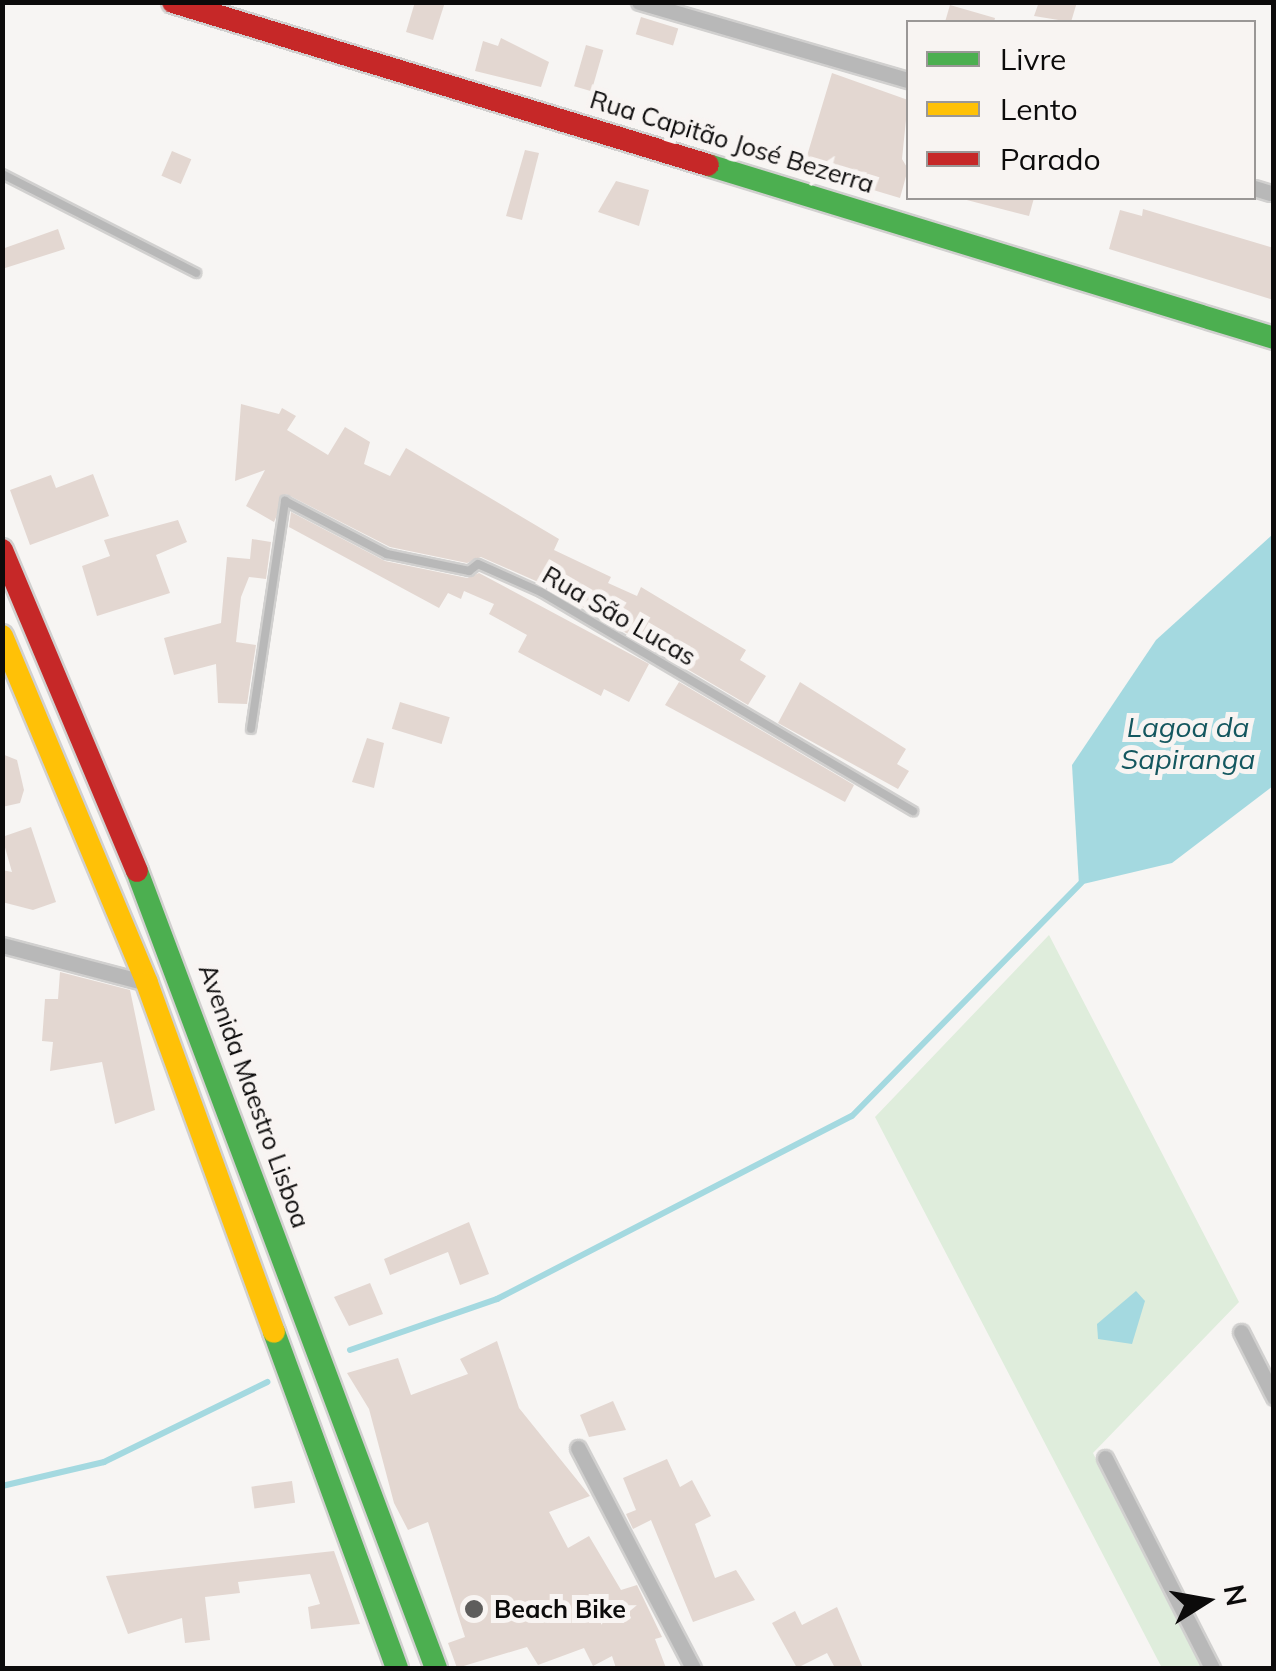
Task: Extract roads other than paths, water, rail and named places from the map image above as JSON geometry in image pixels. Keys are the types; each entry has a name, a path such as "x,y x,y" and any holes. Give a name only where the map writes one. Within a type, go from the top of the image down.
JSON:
{"main road":[{"name":"Rua Capitão José Bezerra","path":"173,2 1274,338"},
{"name":"Avenida Maestro Lisboa","path":"2,550 170,950 436,1668"},
{"path":"2,636 146,982 397,1668"}],"street":[{"path":"640,2 906,79"},
{"path":"2,945 146,982"},
{"path":"1241,1332 1274,1397"},
{"path":"578,1448 693,1668"},
{"path":"1105,1458 1212,1668"}],"lane":[{"path":"2,174 196,274"},
{"name":"Rua São Lucas","path":"251,729 287,501 387,554 468,572 478,564 541,592 914,811"}],"water":[{"name":"Lagoa da Sapiranga","path":"1273,534 1273,786 1172,863 1079,885 1072,765 1156,640"},
{"path":"1136,1291 1145,1301 1132,1344 1098,1339 1097,1324"}],"waterway":[{"path":"350,1350 497,1299 852,1116 1082,882"},
{"path":"2,1486 104,1462 267,1382"}],"place":[{"name":"Beach Bike","path":"474,1609"}]}
